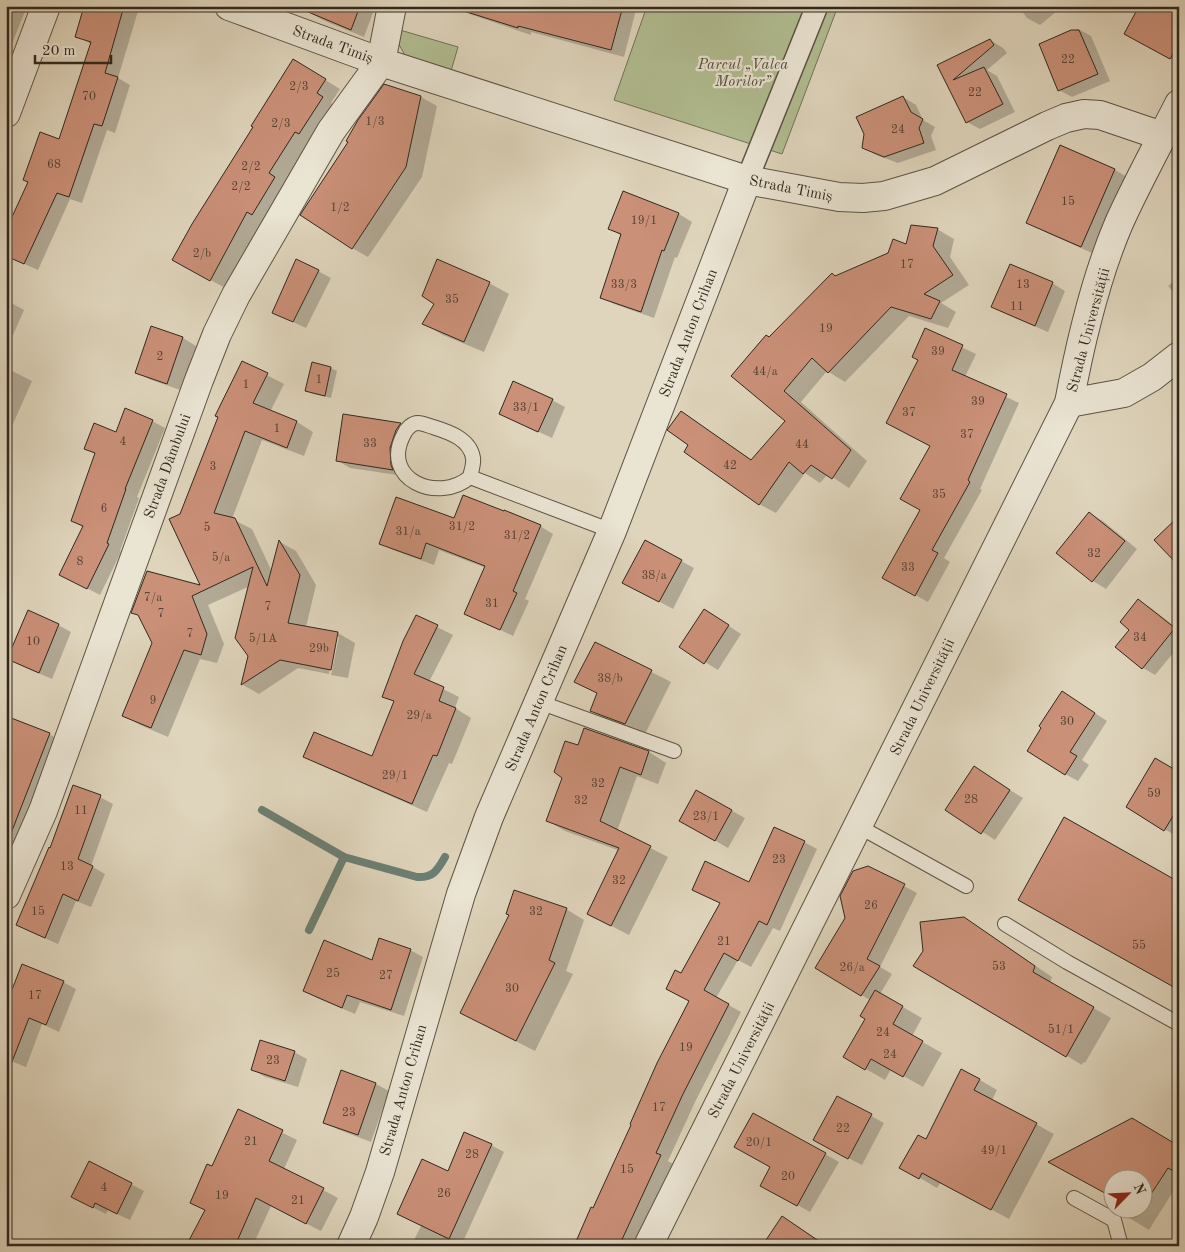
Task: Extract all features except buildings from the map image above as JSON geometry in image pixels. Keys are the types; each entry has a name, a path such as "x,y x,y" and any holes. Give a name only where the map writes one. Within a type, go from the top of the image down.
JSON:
{"street":[{"path":"6,113 46,6"},
{"name":"Strada Timiș","path":"229,6 381,62 747,180 839,197 864,198 884,196 935,181 1046,126 1066,118 1084,114 1100,115 1162,136"},
{"name":"Strada Timiș","path":"381,62 392,6"},
{"path":"747,180 817,6"},
{"name":"Strada Dâmbului","path":"6,895 43,811 188,408 217,334 236,295 331,131 381,62"},
{"path":"1162,136 1179,104"},
{"name":"Strada Universității","path":"648,1246 1069,403 1073,379 1098,283 1119,224 1162,136"},
{"name":"Strada Anton Crihan","path":"351,1246 364,1217 380,1172 461,894 489,817 612,531 747,180"},
{"path":"1069,403 1124,393 1152,377 1179,356"}],"lane":[{"path":"418,423 448,432 460,438 467,445 473,458 470,477 459,486 449,488 425,486 408,479 402,472 398,454 404,433 411,425 418,423"},
{"path":"470,477 612,531"},
{"path":"539,702 674,751"},
{"path":"858,826 966,886"},
{"path":"1005,924 1066,962 1179,1024"},
{"path":"1074,1198 1114,1220 1121,1246"}],"green space":[{"name":"Parcul „Valea Morilor”","path":"647,6 838,6 782,154 614,100"},
{"path":"400,30 458,47 451,71 405,55 398,43"}],"waterway":[{"path":"262,810 344,857 417,877 428,876 435,872 445,857"},
{"path":"309,930 344,857"}]}
